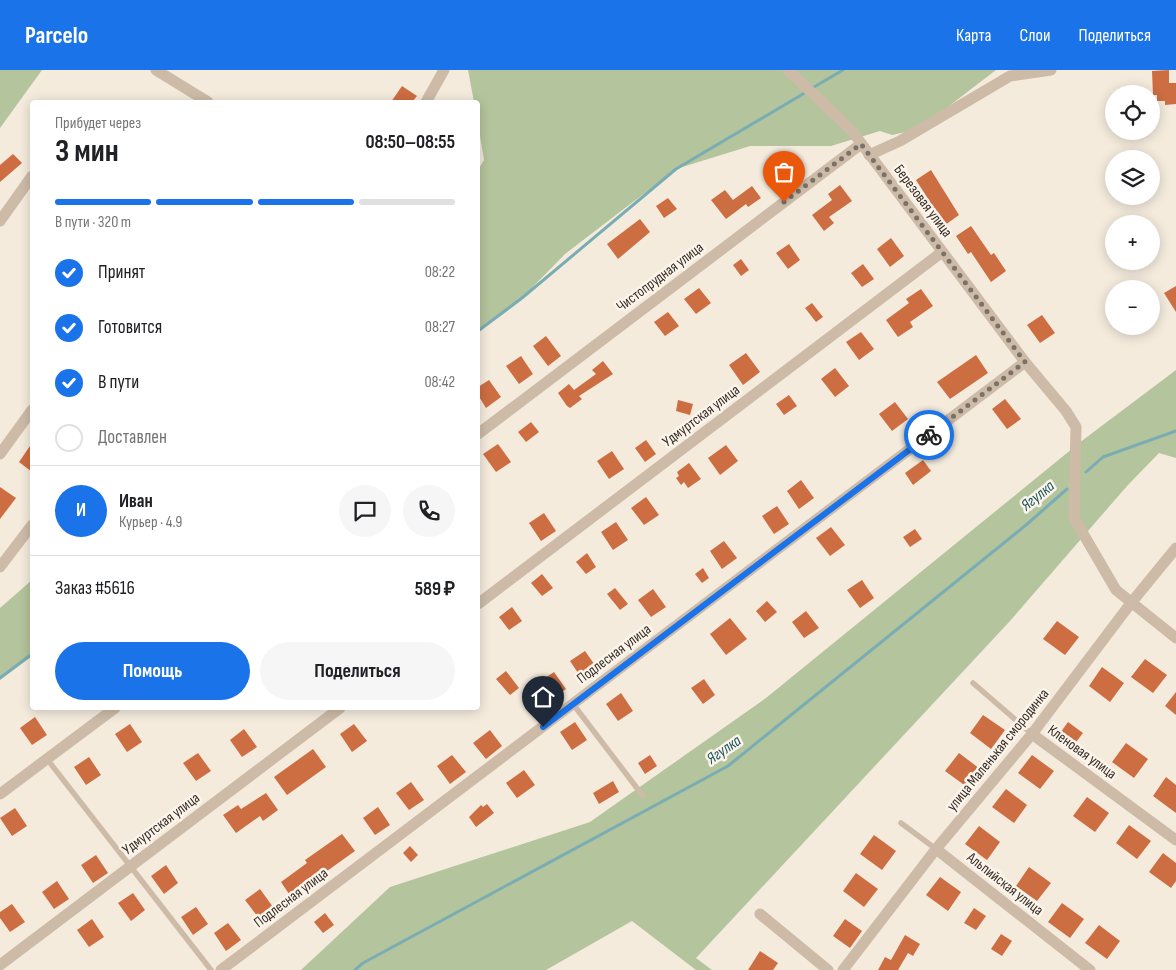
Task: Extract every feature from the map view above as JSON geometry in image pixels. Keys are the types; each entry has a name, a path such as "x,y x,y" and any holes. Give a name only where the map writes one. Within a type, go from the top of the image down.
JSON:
{"street":[{"path":"156,70 205,100"},
{"path":"427,100 444,70"},
{"path":"788,70 852,131 870,155"},
{"name":"Березовая улица","path":"1052,70 1010,76 900,141 870,155 1025,362 1066,411 1076,427 1074,518 1116,590 1131,603"},
{"name":"Чистопрудная улица","path":"480,432 861,144"},
{"path":"0,221 30,179"},
{"name":"Удмуртская улица","path":"480,602 942,252"},
{"name":"Подлесная улица","path":"221,970 1025,362"},
{"path":"0,454 30,413"},
{"path":"0,567 30,528"},
{"name":"улица Маленькая смородинка","path":"843,970 936,849 1032,734 1131,603 1176,548"},
{"path":"1131,603 1176,638"},
{"path":"0,794 112,710"},
{"name":"Удмуртская улица","path":"0,965 337,710"},
{"name":"Кленовая улица","path":"1032,734 1176,840"},
{"name":"Альпийская улица","path":"936,849 1090,970"},
{"path":"760,914 828,970"}],"lane":[{"name":"Кленовая улица","path":"973,683 1032,734"},
{"path":"573,704 643,796"},
{"path":"47,759 211,970"},
{"name":"Альпийская улица","path":"901,823 936,849"}],"green space":[{"path":"0,70 42,70 0,128"},
{"path":"468,70 996,70 919,129 892,135 880,131 831,146 750,146 676,169 565,254 522,298 480,330 480,167 484,160 480,136 480,100 474,100"},
{"path":"1176,370 1176,458 1159,453 1127,486 1010,621 696,958 712,970 696,970 632,921 546,970 301,970 390,887 590,822 766,698 1083,440"},
{"path":"30,582 30,658 0,680 0,608"}],"building":[{"path":"1169,70 1169,83 1176,83 1176,104 1165,105 1165,101 1160,101 1160,85 1153,85 1152,71"},
{"path":"402,86 417,96 414,100 392,100"},
{"path":"13,154 22,163 0,182 0,165"},
{"path":"931,170 959,215 945,225 916,180"},
{"path":"840,185 852,201 829,217 834,223 824,231 812,215 832,200 828,194"},
{"path":"752,186 761,198 748,207 746,204 726,219 711,200 725,190 733,200"},
{"path":"668,198 677,209 664,218 656,206"},
{"path":"640,219 650,232 618,259 607,244"},
{"path":"971,226 991,255 994,253 1006,271 991,282 971,252 968,254 956,236"},
{"path":"891,238 904,256 890,267 877,249"},
{"path":"789,244 800,260 788,269 776,253"},
{"path":"741,259 749,270 741,276 733,265"},
{"path":"863,264 874,279 862,287 851,273"},
{"path":"1176,286 1176,312 1164,293"},
{"path":"699,288 711,303 696,314 684,299"},
{"path":"921,289 933,306 910,322 913,327 898,337 886,320 909,303 906,299"},
{"path":"812,303 823,317 816,322 805,308"},
{"path":"668,312 679,326 665,336 654,322"},
{"path":"1042,315 1055,333 1040,343 1027,325"},
{"path":"861,332 874,349 859,360 846,342"},
{"path":"546,336 561,356 548,366 533,346"},
{"path":"746,353 760,372 743,385 729,365"},
{"path":"976,355 988,373 950,399 937,382"},
{"path":"521,356 533,374 519,384 506,366"},
{"path":"603,361 613,374 579,396 582,399 570,408 567,406 558,393 569,384 574,390 596,374 592,370"},
{"path":"835,368 849,386 835,397 821,379"},
{"path":"489,380 501,397 486,408 480,398 480,386"},
{"path":"789,395 797,406 784,415 776,404"},
{"path":"1005,399 1021,419 1007,429 992,409"},
{"path":"678,400 693,404 690,415 676,411"},
{"path":"895,402 908,419 892,431 879,414"},
{"path":"531,422 539,432 526,442 518,432"},
{"path":"646,440 656,454 645,462 635,448"},
{"path":"498,444 511,462 496,472 483,454"},
{"path":"726,445 738,461 720,475 708,458"},
{"path":"30,446 30,470 19,462"},
{"path":"612,451 624,469 609,479 597,461"},
{"path":"923,460 931,471 913,485 905,473"},
{"path":"689,463 701,479 688,488 684,482 681,485 676,478 679,476 677,472"},
{"path":"801,480 814,498 799,509 787,491"},
{"path":"0,487 16,498 0,519"},
{"path":"646,497 659,515 644,525 631,508"},
{"path":"777,506 789,524 774,534 762,516"},
{"path":"544,513 556,531 541,541 529,523"},
{"path":"616,522 628,540 613,550 601,532"},
{"path":"831,527 845,545 830,556 816,538"},
{"path":"915,529 922,539 910,547 903,537"},
{"path":"724,541 737,558 722,569 710,551"},
{"path":"587,553 596,567 586,574 576,562"},
{"path":"703,568 709,578 702,583 695,574"},
{"path":"542,574 553,588 542,596 531,583"},
{"path":"862,580 874,598 860,608 847,590"},
{"path":"615,588 628,604 620,610 607,594"},
{"path":"653,589 666,607 651,617 638,600"},
{"path":"767,601 777,612 765,622 756,611"},
{"path":"512,607 522,621 509,630 499,617"},
{"path":"806,611 819,628 804,638 792,622"},
{"path":"730,618 747,639 726,655 710,634"},
{"path":"1057,621 1079,637 1065,655 1043,639"},
{"path":"585,651 597,668 582,679 570,661"},
{"path":"1145,659 1167,675 1153,693 1131,677"},
{"path":"1102,667 1124,683 1110,702 1089,686"},
{"path":"506,671 519,688 510,695 496,679"},
{"path":"554,672 566,689 551,700 539,682"},
{"path":"704,679 715,695 703,704 691,688"},
{"path":"1176,692 1176,715 1165,706"},
{"path":"621,693 633,711 618,721 606,704"},
{"path":"983,715 1005,730 991,749 970,733"},
{"path":"35,717 47,735 32,745 20,728"},
{"path":"575,722 587,740 572,750 560,732"},
{"path":"1068,722 1083,733 1073,746 1058,736"},
{"path":"130,724 142,742 127,752 115,734"},
{"path":"354,724 367,741 352,752 340,734"},
{"path":"244,729 257,747 242,757 230,740"},
{"path":"490,730 502,746 486,759 473,743"},
{"path":"1126,743 1148,759 1134,778 1112,762"},
{"path":"313,749 326,767 287,795 274,777"},
{"path":"198,753 211,771 196,781 183,763"},
{"path":"959,753 980,769 967,787 945,771"},
{"path":"452,755 466,772 450,784 437,766"},
{"path":"650,755 657,766 645,774 638,763"},
{"path":"1032,755 1054,771 1040,789 1018,773"},
{"path":"89,757 101,775 86,785 74,767"},
{"path":"524,770 535,785 517,798 506,783"},
{"path":"1166,777 1176,785 1176,813 1153,796"},
{"path":"613,781 619,792 599,804 593,793"},
{"path":"411,782 424,800 409,810 396,793"},
{"path":"1006,789 1027,805 1014,823 992,807"},
{"path":"266,793 278,810 263,821 260,816 236,833 223,815 238,805 241,809"},
{"path":"1087,797 1109,813 1095,832 1073,816"},
{"path":"487,804 494,813 476,827 469,817 481,805 483,807"},
{"path":"378,807 390,825 375,835 363,818"},
{"path":"15,808 27,826 12,836 0,818"},
{"path":"1129,825 1151,841 1137,859 1116,843"},
{"path":"979,826 1000,842 987,860 965,844"},
{"path":"342,834 355,851 306,886 308,890 293,900 281,882 307,863 305,860"},
{"path":"874,835 896,851 882,870 860,854"},
{"path":"410,846 418,855 411,862 403,853"},
{"path":"1163,853 1176,863 1176,881 1171,888 1149,872"},
{"path":"96,855 108,873 93,883 81,865"},
{"path":"166,865 178,883 164,894 151,876"},
{"path":"1029,867 1051,883 1037,901 1016,886"},
{"path":"856,873 878,889 864,907 843,891"},
{"path":"940,877 961,892 948,911 926,895"},
{"path":"57,881 69,899 54,909 42,892"},
{"path":"260,889 273,907 258,917 245,900"},
{"path":"133,893 145,910 131,921 118,903"},
{"path":"1062,903 1084,919 1070,938 1048,922"},
{"path":"12,904 25,922 10,932 0,918 0,912"},
{"path":"196,907 208,924 193,935 181,917"},
{"path":"974,908 986,916 976,930 964,923"},
{"path":"325,913 334,925 323,933 314,922"},
{"path":"92,919 104,937 89,947 77,930"},
{"path":"845,919 862,931 850,948 833,936"},
{"path":"228,923 241,940 226,951 214,933"},
{"path":"1099,925 1120,941 1107,959 1085,943"},
{"path":"1001,934 1012,941 1002,956 991,949"},
{"path":"905,935 920,944 913,956 908,953 898,970 878,970 885,957 891,960"},
{"path":"760,951 778,963 773,970 748,970"}],"waterway":[{"path":"814,87 843,70"},
{"path":"480,330 522,298 676,169 808,91"},
{"name":"Ягулка","path":"1086,472 1103,457 1176,431"},
{"name":"Ягулка","path":"355,970 363,963 728,766 1026,525 1067,489"},
{"path":"0,678 30,656"}],"way so far":[{"path":"784,202 861,144 1025,362 929,435"}],"route":[{"path":"543,727 929,435"}]}
